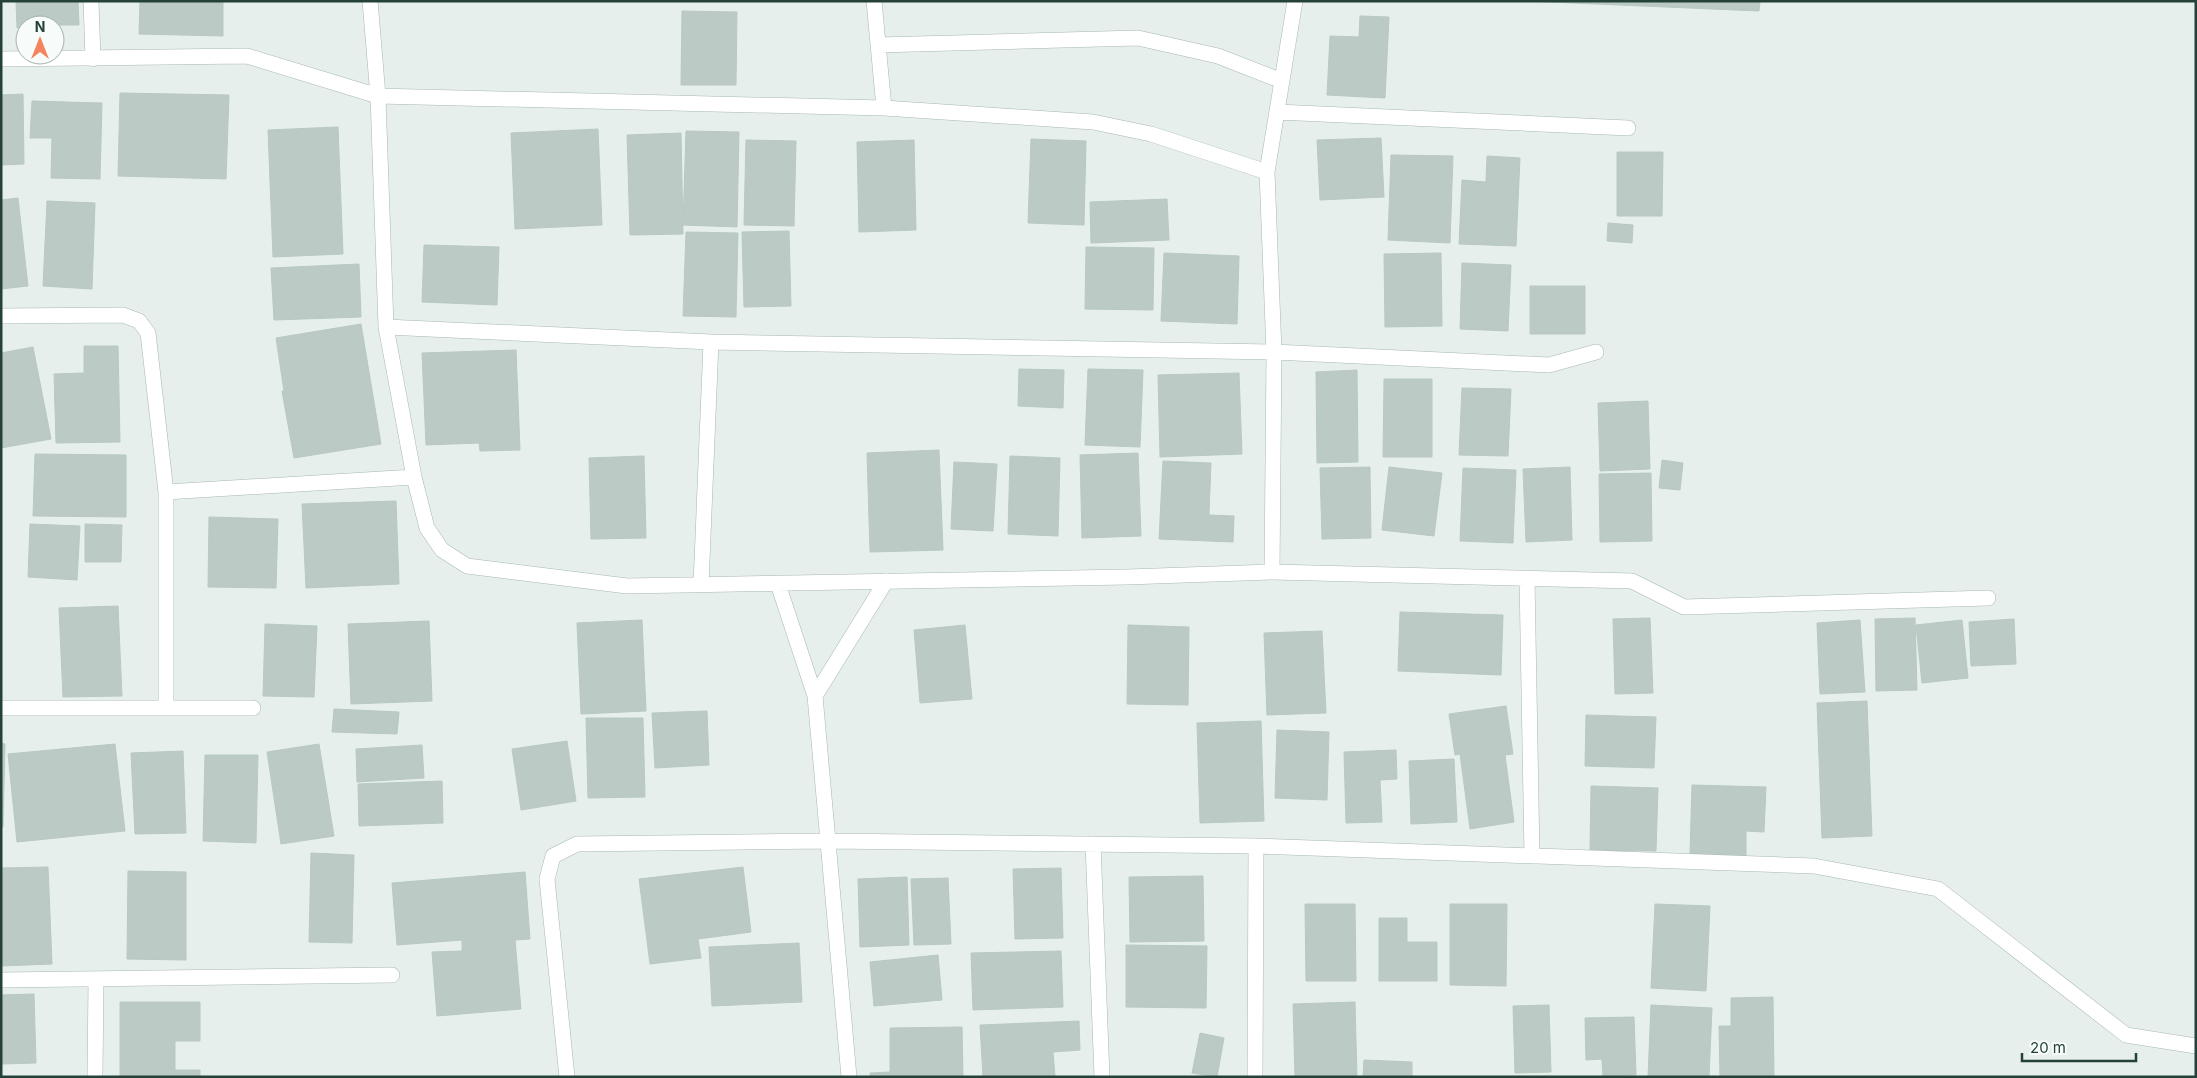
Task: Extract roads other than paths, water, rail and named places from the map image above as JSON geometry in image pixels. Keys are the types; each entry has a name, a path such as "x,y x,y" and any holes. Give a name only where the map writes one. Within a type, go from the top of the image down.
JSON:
{"street":[{"path":"91,1 93,59"},
{"path":"370,1 378,96 386,327 414,477 427,528 442,550 467,566 627,586 1127,578 1272,572 1632,581 1684,607 1988,598"},
{"path":"874,1 884,108"},
{"path":"1272,572 1274,352 1267,172 1295,1"},
{"path":"878,45 1138,38 1218,56 1282,81"},
{"path":"1,59 247,56 378,96 884,108 1093,122 1151,134 1267,172"},
{"path":"1277,112 1628,128"},
{"path":"1,316 123,315 139,321 148,333 166,492 166,708"},
{"path":"386,327 711,342 1274,352 1549,365 1596,352"},
{"path":"701,585 711,342"},
{"path":"166,492 414,477"},
{"path":"1527,579 1532,856"},
{"path":"815,696 886,581"},
{"path":"778,584 815,696 850,1077"},
{"path":"1,708 252,708"},
{"path":"567,1077 546,879 553,856 577,844 828,841 1256,846 1814,866 1938,889 2126,1035 2196,1046"},
{"path":"1093,844 1102,1077"},
{"path":"1255,1077 1256,846"},
{"path":"1,980 392,974"},
{"path":"95,1077 96,979"}]}
